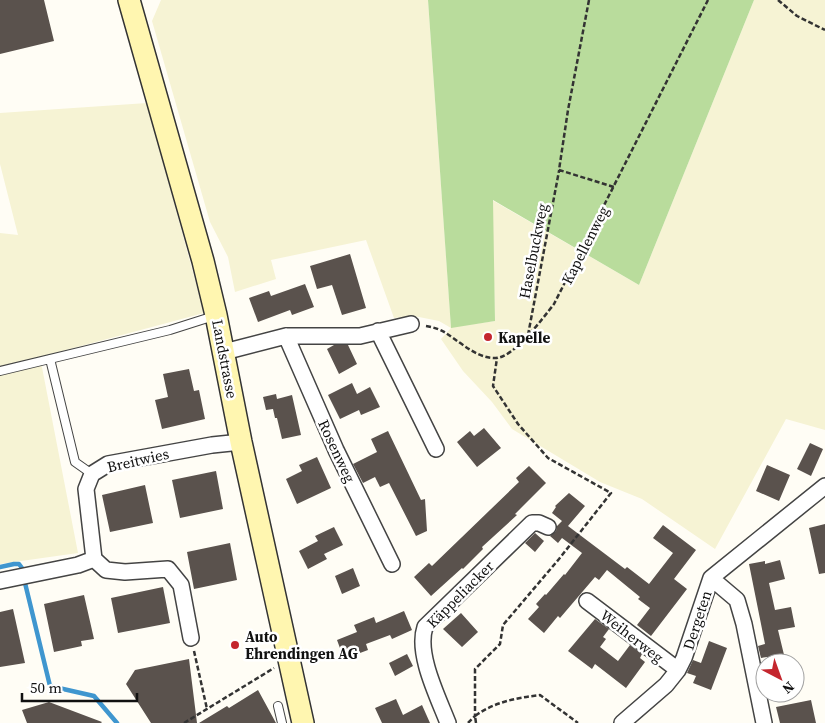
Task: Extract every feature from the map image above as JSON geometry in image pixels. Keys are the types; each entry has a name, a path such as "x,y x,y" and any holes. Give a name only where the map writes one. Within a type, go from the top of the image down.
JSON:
{"main road":[{"name":"Landstrasse","path":"128,0 204,262 241,442 303,723"}],"street":[{"path":"224,352 286,336 360,336 410,324"},
{"path":"378,331 436,449"},
{"name":"Rosenweg","path":"286,336 336,450 392,564"},
{"name":"Breitwies","path":"94,559 86,489 92,474 108,464 212,445 241,442"},
{"name":"Dergeten","path":"622,723 666,685 678,670 684,658 711,578 825,486"},
{"name":"Käppeliacker","path":"448,723 426,662 422,634 425,627 532,523 539,523 548,527"},
{"path":"0,581 78,566 94,559 106,570 126,572 168,570 180,585 191,638"},
{"path":"711,578 737,600 744,624 764,723"},
{"name":"Weiherweg","path":"587,601 678,670"},
{"path":"641,706 645,723"}],"lane":[{"path":"0,371 170,330 216,315"},
{"path":"50,359 75,462 92,474"},
{"path":"278,706 282,723"}],"path":[{"name":"Haselbuckweg","path":"528,337 589,0"},
{"name":"Kapellenweg","path":"410,324 440,329 478,355 497,358 506,354 528,337 554,304 708,0"},
{"path":"778,0 797,16 825,30"},
{"path":"559,170 614,187"},
{"path":"191,638 207,709"},
{"path":"184,723 288,660"},
{"path":"475,669 476,723"},
{"path":"468,723 486,708 513,699 540,696 578,723"}],"shaded area":[{"path":"161,0 428,0 451,327 495,321 492,200 639,285 754,0 825,0 825,430 786,419 715,549 642,499 600,482 512,429 492,402 463,371 441,339 451,328 439,321 414,316 394,318 366,240 271,260 276,279 235,292 228,257 210,222 152,21"},
{"path":"147,103 204,313 40,357 78,553 0,564 0,233 18,235 0,164 0,113"}],"green space":[{"path":"428,0 754,0 639,285 493,200 495,321 451,328"}],"building":[{"path":"0,0 44,0 54,41 0,54"},
{"path":"350,254 366,308 342,315 332,285 317,289 310,266"},
{"path":"305,284 314,307 292,315 290,310 258,322 249,298 269,291 271,296"},
{"path":"334,345 348,345 357,364 339,374 327,349"},
{"path":"189,369 194,391 199,390 205,419 162,429 155,400 168,397 163,374"},
{"path":"352,383 357,394 370,387 380,407 361,415 359,410 340,419 328,395"},
{"path":"276,394 277,399 292,395 301,435 282,439 273,409 266,410 263,397"},
{"path":"484,428 501,448 477,467 457,442 470,431 474,436"},
{"path":"388,431 421,500 425,499 427,531 416,536 389,483 380,487 375,477 363,483 353,464 377,452 371,439"},
{"path":"810,443 823,449 811,476 797,469"},
{"path":"317,457 331,488 297,504 286,479 302,471 299,465"},
{"path":"767,465 790,475 779,501 756,491"},
{"path":"529,466 546,483 515,514 517,515 482,547 483,549 463,569 431,596 414,577 429,563 432,566 519,482 516,478"},
{"path":"216,471 223,509 180,518 172,480"},
{"path":"145,485 153,523 110,532 102,495"},
{"path":"569,493 585,506 568,526 625,569 627,567 649,584 673,553 653,538 663,525 696,550 674,579 687,589 651,636 637,625 650,608 638,599 640,597 607,570 599,580 595,577 560,618 558,616 544,633 528,619 539,607 536,604 565,575 582,553 562,538 558,543 550,536 556,531 557,526 562,521 552,513 555,506"},
{"path":"825,524 825,573 819,574 809,528"},
{"path":"334,527 343,545 324,554 327,559 308,569 299,551 318,541 315,536"},
{"path":"535,533 544,541 535,552 525,543"},
{"path":"230,543 237,580 194,589 187,552"},
{"path":"780,560 785,579 769,583 775,610 791,607 795,627 778,630 784,653 760,653 758,646 765,644 749,564 765,561 765,564"},
{"path":"353,568 360,586 342,594 335,576"},
{"path":"163,587 170,623 118,633 111,598"},
{"path":"84,595 94,639 81,641 82,646 54,652 44,604"},
{"path":"13,609 25,663 0,667 0,612"},
{"path":"404,611 412,630 392,639 390,635 366,644 368,650 344,659 337,640 357,632 354,625 374,617 376,623"},
{"path":"461,613 478,632 462,647 443,629"},
{"path":"595,619 609,629 603,637 606,639 600,647 618,661 630,645 642,654 640,658 645,662 626,688 595,664 592,669 568,651"},
{"path":"709,641 727,648 711,690 693,683 696,676 687,673 693,660 701,663"},
{"path":"407,654 413,666 395,676 389,663"},
{"path":"189,659 197,723 151,723 126,684 135,670"},
{"path":"258,690 276,723 199,723 227,706 229,708"},
{"path":"396,699 403,715 422,705 430,723 382,723 375,708"},
{"path":"811,700 816,723 780,723 776,707 805,703 805,701"},
{"path":"49,702 102,722 27,723 22,710"}],"waterway":[{"path":"0,567 19,564 22,568"},
{"path":"25,583 50,686 94,696 117,723"}],"place":[{"name":"Kapelle","path":"488,337"},
{"name":"Auto Ehrendingen AG","path":"235,645"}]}
